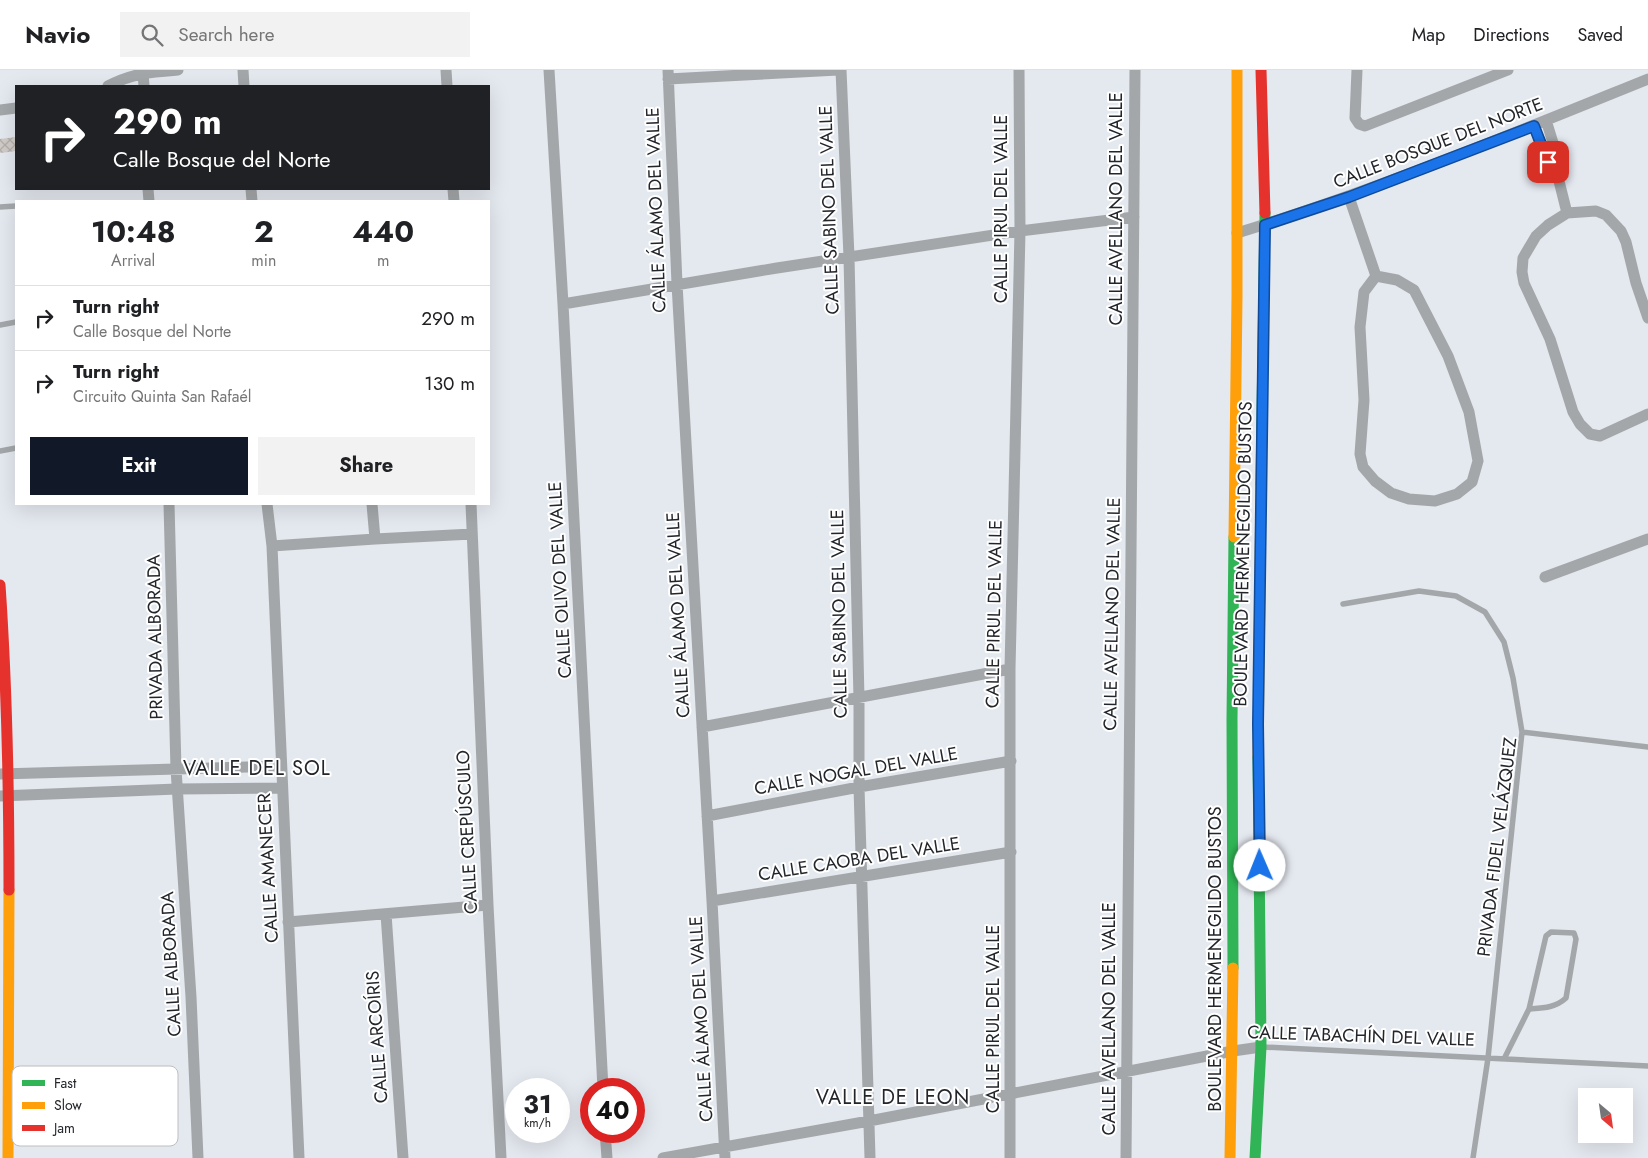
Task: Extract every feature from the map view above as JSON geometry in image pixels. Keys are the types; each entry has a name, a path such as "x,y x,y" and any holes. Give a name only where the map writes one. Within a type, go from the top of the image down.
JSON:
{"street":[{"path":"110,85 143,72 178,70"},
{"path":"242,70 244,85"},
{"path":"446,70 447,85"},
{"name":"CALLE OLIVO DEL VALLE","path":"549,70 563,304 602,1078"},
{"path":"668,74 839,70"},
{"name":"CALLE SABINO DEL VALLE","path":"839,70 849,257 859,699 859,787 870,1158"},
{"name":"CALLE PIRUL DEL VALLE","path":"1010,1158 1010,669 1020,231 1019,70"},
{"name":"CALLE AVELLANO DEL VALLE","path":"1126,1158 1135,70"},
{"name":"BOULEVARD HERMENEGILDO BUSTOS","path":"1230,1158 1233,1051 1234,867 1232,718 1237,70"},
{"name":"BOULEVARD HERMENEGILDO BUSTOS","path":"1255,1158 1261,1047 1258,724 1265,225 1261,70"},
{"path":"1358,70 1355,118 1359,124 1365,126 1508,70"},
{"path":"143,72 144,85"},
{"name":"CALLE ÁLAMO DEL VALLE","path":"668,74 677,284 712,901 724,1152"},
{"name":"CALLE BOSQUE DEL NORTE","path":"1237,233 1349,197 1534,126 1648,79"},
{"path":"0,110 15,108"},
{"path":"1546,120 1558,159 1557,173 1567,213"},
{"path":"1534,126 1548,162 1557,173"},
{"path":"1349,197 1376,276"},
{"path":"1648,318 1636,283 1626,242 1621,231 1606,215 1596,211 1567,213 1548,225 1536,236 1523,258 1522,272 1524,283 1550,339 1573,412 1584,430 1596,436 1604,435 1648,414"},
{"path":"563,304 849,257 1020,231 1134,217"},
{"path":"1376,276 1397,280 1414,290 1448,356 1469,412 1478,461 1472,482 1457,494 1435,501 1409,498 1391,493 1374,481 1363,467 1360,454 1364,400 1360,327 1364,292 1376,276"},
{"name":"PRIVADA ALBORADA","path":"169,505 176,769"},
{"name":"CALLE AMANECER","path":"267,505 272,546 299,1158"},
{"path":"372,505 374,539"},
{"name":"CALLE CREPÚSCULO","path":"471,505 501,1158"},
{"path":"272,546 472,534"},
{"path":"1545,577 1648,540"},
{"path":"0,585 4,646 8,1158"},
{"path":"702,727 859,699 1010,669"},
{"name":"CALLE NOGAL DEL VALLE","path":"707,816 1010,761"},
{"path":"4,774 281,766"},
{"name":"CALLE ALBORADA","path":"176,769 191,997 198,1158"},
{"path":"4,796 177,789 282,788"},
{"name":"CALLE CAOBA DEL VALLE","path":"712,901 1010,852"},
{"path":"288,922 488,905"},
{"name":"CALLE ARCOÍRIS","path":"386,914 404,1158"},
{"name":"CALLE TABACHÍN DEL VALLE","path":"663,1158 724,1152 869,1122 1261,1047"},
{"path":"606,1143 607,1158"}],"lane":[{"path":"0,207 15,206"},
{"path":"0,325 15,322"},
{"path":"0,451 15,448"},
{"path":"1344,604 1419,590 1456,596 1484,612 1504,642 1513,678 1522,732"},
{"name":"PRIVADA FIDEL VELÁZQUEZ","path":"1473,1158 1488,1058 1522,732 1648,747"},
{"path":"1504,1059 1529,1009 1546,936 1551,932 1574,933 1576,939 1566,998 1551,1007 1529,1009"},
{"name":"CALLE TABACHÍN DEL VALLE","path":"1261,1047 1648,1066"}],"building":[{"path":"15,137 15,151 0,153 0,139"}],"traffic: fast":[{"path":"1261,484 1265,213"},
{"path":"1233,968 1232,719 1234,537"},
{"path":"1255,1158 1261,1047 1258,757"}],"traffic: slow":[{"path":"1234,537 1237,70"},
{"path":"1258,757 1261,484"},
{"path":"8,1158 9,890"},
{"path":"1230,1158 1233,968"}],"traffic: jam":[{"path":"1261,70 1265,213"},
{"path":"0,585 7,738 9,890"}],"district":[{"name":"VALLE DEL SOL","path":"257,768"},
{"name":"VALLE DE LEON","path":"893,1097"}],"route":[{"path":"1260,866 1258,724 1265,225 1349,197 1534,126 1548,162"}]}
